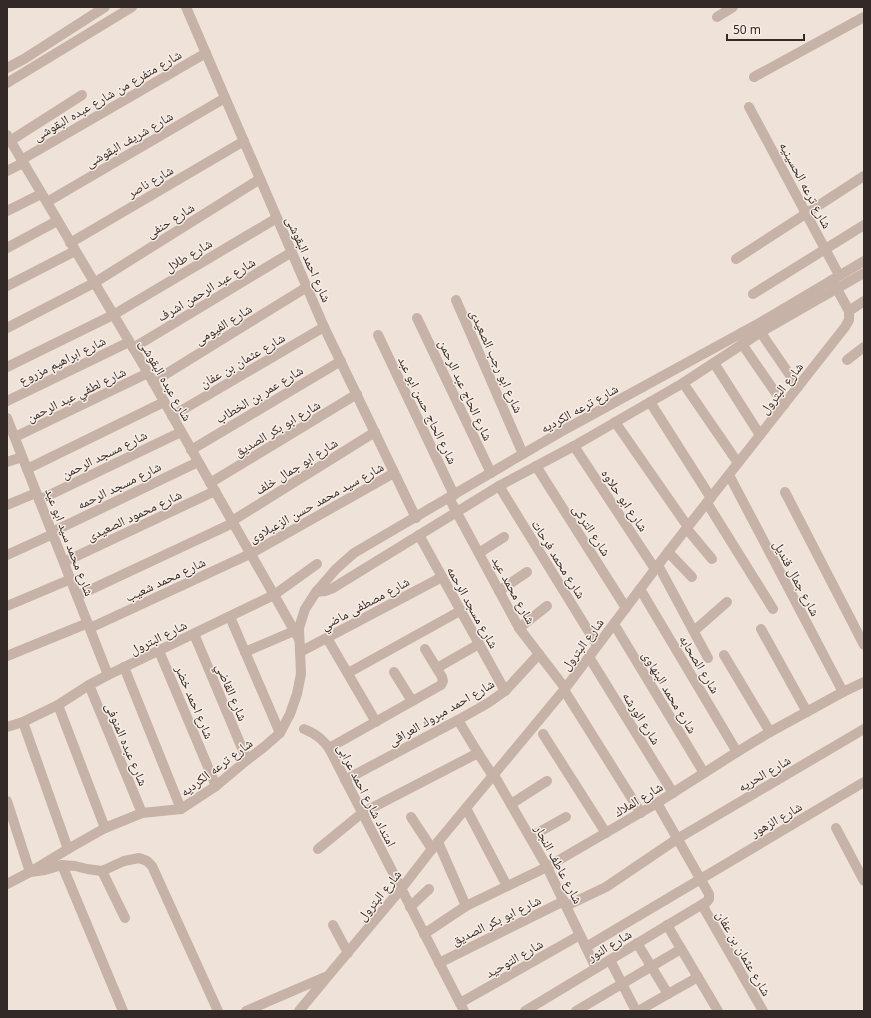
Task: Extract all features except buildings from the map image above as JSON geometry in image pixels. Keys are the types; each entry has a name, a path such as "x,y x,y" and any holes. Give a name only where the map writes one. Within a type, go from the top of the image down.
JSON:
{"street":[{"path":"7,68 24,59 105,7"},
{"path":"7,83 132,7"},
{"name":"شارع احمد البقوشى","path":"186,7 324,327 416,518"},
{"path":"717,18 733,7"},
{"path":"754,77 864,17"},
{"name":"شارع متفرع من شارع عبده البقوشى","path":"7,171 206,53"},
{"path":"9,138 82,95"},
{"name":"شارع شريف البقوشى","path":"7,211 44,198 225,98"},
{"name":"شارع ترعه الحسينيه","path":"749,107 825,249 836,281"},
{"name":"شارع عبده البقوشى","path":"9,138 131,345 297,635"},
{"name":"شارع ناصر","path":"7,286 244,141"},
{"path":"736,259 864,176"},
{"name":"شارع حنفى","path":"7,328 94,283 260,179"},
{"name":"شارع طلال","path":"7,367 113,315 277,218"},
{"path":"7,248 58,221"},
{"path":"753,294 864,225"},
{"name":"شارع عبد الرحمن اشرف","path":"131,345 292,252"},
{"name":"شارع ترعه الكرديه","path":"7,884 105,828 142,813 180,809 216,786 280,733 290,714 297,694 301,674 300,652 297,635 305,609 316,592 336,569 354,553 564,430 759,328 836,281 864,261"},
{"name":"شارع ترعه الكرديه","path":"836,281 864,273"},
{"path":"836,281 849,311 864,301"},
{"name":"شارع الفيومى","path":"150,378 307,287"},
{"name":"شارع ابو رجب الصعيدى","path":"456,300 523,454"},
{"name":"شارع البترول","path":"299,1011 565,689 668,552 845,327 849,320 849,311"},
{"name":"شارع الحاج عبد الرحمن","path":"417,318 491,473"},
{"name":"شارع عثمان بن عفان","path":"172,416 324,327"},
{"path":"759,328 798,387"},
{"name":"شارع ترعه الكرديه","path":"316,592 333,588 499,486 574,446 683,383 742,344 759,328"},
{"name":"شارع الحاج حسن ابو عبد","path":"378,336 452,496"},
{"path":"742,344 784,405"},
{"name":"شارع ابراهيم مزروع","path":"7,401 131,345"},
{"path":"847,360 864,348"},
{"name":"شارع عمر بن الخطاب","path":"191,450 341,361"},
{"path":"714,363 760,435"},
{"name":"شارع لطفي عبد الرحمن","path":"15,437 150,378"},
{"path":"683,383 738,463"},
{"name":"شارع ابو بكر الصديق","path":"212,487 357,394"},
{"path":"27,469 164,402"},
{"path":"650,402 773,609"},
{"name":"شارع محمد سيد ابو عيد","path":"7,418 108,675"},
{"path":"615,422 687,528 712,559"},
{"name":"شارع مسجد الرحمن","path":"7,505 38,496 181,432"},
{"name":"شارع ابو جمال خلف","path":"77,596 232,522 375,432"},
{"name":"شارع ابو حلاوه","path":"574,446 657,567 708,658"},
{"path":"7,462 22,457"},
{"name":"شارع مسجد الرحمه","path":"7,555 198,462"},
{"name":"شارع التركى","path":"536,466 626,608"},
{"name":"شارع سيد محمد حسن الزعبلاوى","path":"250,554 394,473"},
{"name":"شارع جمال قنديل","path":"729,475 843,692"},
{"name":"شارع محمد فرحات","path":"499,486 597,646"},
{"name":"شارع محمود الصعيدى","path":"64,562 212,487"},
{"path":"785,492 864,645"},
{"name":"شارع محمد عيد","path":"452,496 457,512 519,628 565,689 641,813"},
{"name":"شارع مسجد الرحمه","path":"419,535 505,691"},
{"path":"479,553 504,537"},
{"path":"668,552 692,577"},
{"name":"شارع محمد شعيب","path":"7,656 89,626 250,554"},
{"name":"شارع البترول","path":"7,728 58,705 89,685 124,667 274,595 317,564"},
{"path":"499,591 527,572"},
{"name":"شارع مصطفى ماضي","path":"300,652 442,577"},
{"path":"7,606 70,579"},
{"name":"شارع الصحابه","path":"640,589 737,752"},
{"path":"694,631 727,602"},
{"path":"519,628 547,606"},
{"path":"348,673 460,611"},
{"path":"230,617 280,733"},
{"name":"شارع محمد البنهاوى","path":"614,624 704,773"},
{"path":"761,629 807,712"},
{"name":"شارع القاضي","path":"194,634 247,760"},
{"path":"245,652 297,635"},
{"path":"327,638 376,722"},
{"path":"437,668 479,644"},
{"path":"329,748 441,685 442,677 425,649"},
{"name":"شارع احمد خضر","path":"159,651 216,786"},
{"name":"شارع احمد مبروك العراقى","path":"345,780 488,704 505,691 539,654"},
{"path":"724,655 770,732"},
{"name":"شارع الورشه","path":"589,657 673,793"},
{"path":"124,667 180,809"},
{"path":"394,672 412,701"},
{"name":"شارع الملاك","path":"424,934 466,906 547,867 641,813 770,732 843,692 864,683"},
{"name":"شارع عبده المنوفى","path":"89,685 142,813"},
{"path":"58,705 105,828"},
{"name":"شارع عاطف النجار","path":"458,720 478,753 494,775 547,867 596,968"},
{"path":"23,722 68,849"},
{"name":"امتداد شارع احمد عرابى","path":"304,729 318,736 329,748 462,1007"},
{"name":"شارع الحريه","path":"565,903 606,887 677,839 864,729"},
{"path":"543,734 606,833"},
{"path":"318,849 362,813 478,753"},
{"path":"511,804 547,782"},
{"name":"شارع الزهور","path":"586,947 864,782"},
{"path":"7,801 30,872 45,870 62,865 102,871 139,858 147,861 152,866 218,1011"},
{"name":"شارع عثمان بن عفان","path":"657,803 710,894 709,899 704,905 705,910 763,1011"},
{"path":"466,808 507,886"},
{"path":"411,817 435,846 466,906"},
{"path":"530,837 566,817"},
{"path":"836,828 864,881"},
{"path":"62,865 123,1011"},
{"path":"102,871 125,918"},
{"path":"410,908 429,889"},
{"name":"شارع النور","path":"524,1011 706,902"},
{"name":"شارع ابو بكر الصديق","path":"439,963 565,903"},
{"path":"334,925 348,953"},
{"path":"667,925 698,977 715,1010"},
{"name":"شارع التوحيد","path":"462,1007 580,935"},
{"path":"637,943 668,994"},
{"path":"576,1011 681,949"},
{"path":"610,960 637,1011 698,977"},
{"path":"246,1011 328,976"}]}
